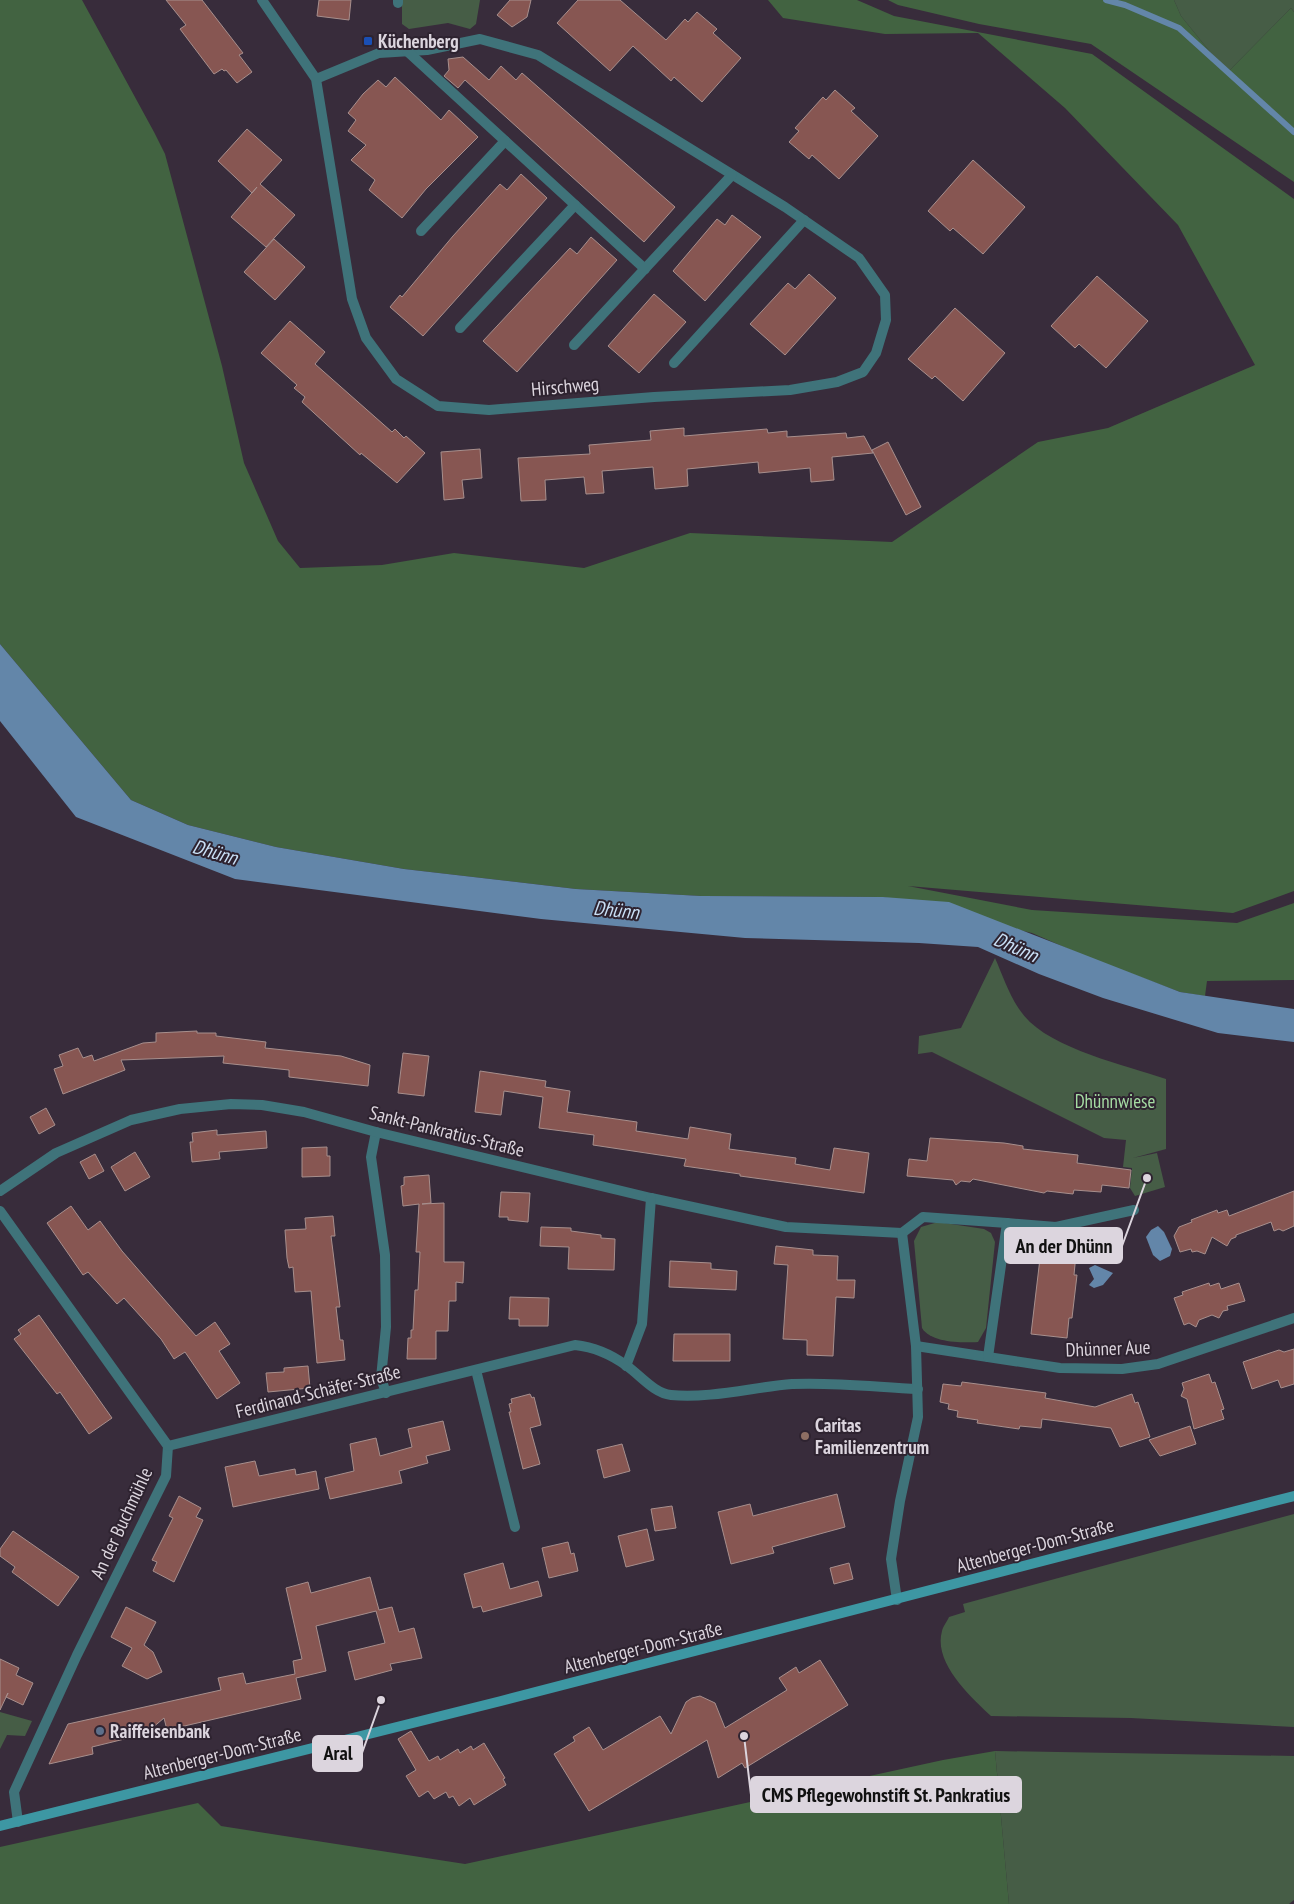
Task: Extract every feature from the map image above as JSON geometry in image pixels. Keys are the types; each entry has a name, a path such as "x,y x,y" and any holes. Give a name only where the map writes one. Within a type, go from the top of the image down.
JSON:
{"main road":[{"name":"Altenberger-Dom-Straße","path":"0,1826 897,1600 1294,1496"}],"street":[{"name":"Hirschweg","path":"262,0 316,79 352,299 366,338 396,379 438,406 489,410 654,397 790,390 837,382 863,372 876,353 886,320 885,295 860,258 804,220 538,55 480,39 427,50 379,53 316,79"},
{"path":"407,51 646,269"},
{"path":"420,231 505,141"},
{"path":"574,345 732,175"},
{"path":"460,328 575,205"},
{"path":"674,364 804,220"},
{"name":"Sankt-Pankratius-Straße","path":"0,1190 56,1153 131,1120 180,1109 231,1104 262,1105 304,1112 376,1132 652,1198 786,1227 902,1233"},
{"path":"376,1132 371,1157 385,1255 386,1327 381,1378 386,1393"},
{"path":"626,1366 642,1324 652,1198"},
{"path":"897,1600 891,1559 900,1501 918,1416 916,1346 902,1233 923,1217 1056,1227 1134,1210"},
{"path":"0,1211 168,1446"},
{"path":"988,1357 1007,1223"},
{"name":"Dhünner Aue","path":"916,1346 1084,1370 1149,1365 1294,1318"},
{"name":"Ferdinand-Schäfer-Straße","path":"168,1446 575,1345 593,1347 626,1366 650,1386 670,1395 692,1395 793,1384 844,1384 918,1390"},
{"path":"476,1370 515,1527"},
{"name":"An der Buchmühle","path":"18,1822 14,1792 76,1655 166,1476 168,1446"}],"green space":[{"path":"0,0 82,0 154,132 165,154 222,366 244,463 278,541 300,568 382,565 454,553 584,568 690,533 892,542 1038,442 1108,428 1255,365 1178,225 1065,108 978,33 885,34 783,18 768,0 857,0 894,16 1092,54 1294,199 1294,891 1233,913 908,886 1032,910 1237,923 1294,903 1294,980 1207,981 1205,996 1180,992 1087,957 1032,933 883,897 701,896 576,889 404,869 276,847 188,825 131,800 0,644"},
{"path":"402,0 480,0 476,24 470,29 448,23 409,29 402,24"},
{"path":"888,0 1174,0 1181,16 1227,73 1291,8 1294,12 1294,182 1091,44 979,24 898,5"},
{"path":"1174,0 1294,0 1294,12 1291,8 1227,73 1181,16"},
{"name":"Dhünnwiese","path":"995,958 1007,987 1022,1013 1049,1036 1088,1054 1166,1079 1166,1149 1133,1158 1157,1153 1165,1187 1135,1196 1130,1188 1132,1168 1123,1167 1126,1140 1104,1138 932,1052 918,1054 919,1036 961,1028"},
{"path":"938,1222 984,1229 991,1233 995,1242 986,1328 978,1342 956,1342 939,1339 932,1337 922,1328 914,1241 921,1227"},
{"path":"1294,1514 1294,1727 1131,1718 991,1716 964,1689 948,1667 941,1643 943,1629 949,1617 965,1612 963,1604"},
{"path":"0,1712 32,1721 25,1736 7,1735 0,1749"},
{"path":"995,1751 1294,1756 1294,1900 1289,1904 1009,1904"},
{"path":"995,1751 1009,1904 0,1904 0,1847 198,1803 221,1826 465,1864 943,1760"}],"water":[{"name":"Dhünn","path":"0,644 131,800 188,825 276,847 404,869 576,889 701,896 883,897 949,902 1180,992 1294,1009 1294,1042 1218,1033 1103,998 1039,974 978,947 919,943 745,938 541,919 235,879 76,817 0,721"},
{"path":"1158,1226 1164,1232 1172,1249 1170,1256 1160,1261 1153,1255 1146,1237 1151,1230"},
{"path":"1095,1265 1113,1273 1103,1285 1094,1288 1089,1285 1094,1279 1089,1268"}],"building":[{"path":"166,0 202,0 243,53 239,55 252,72 237,83 226,70 222,69 214,74 180,29 186,25"},
{"path":"319,0 351,0 349,20 317,16"},
{"path":"510,0 531,0 527,17 512,27 497,15"},
{"path":"578,0 620,0 666,40 685,19 688,22 697,12 717,29 713,33 741,58 702,102 674,77 671,81 633,46 610,71 557,23"},
{"path":"463,57 489,80 501,66 516,80 522,73 675,207 644,242 465,80 458,88 444,76 449,70 448,59"},
{"path":"395,77 441,120 449,110 478,137 426,189 402,218 369,190 375,180 351,160 366,145 348,131 356,120 348,113 363,94 378,80 386,87"},
{"path":"835,90 855,108 851,111 878,136 839,179 812,155 809,159 789,142 799,131 795,128 823,97 826,100"},
{"path":"247,129 282,160 260,184 295,215 266,247 231,217 252,193 218,161"},
{"path":"973,160 1025,207 983,254 953,228 950,231 928,211"},
{"path":"521,174 547,198 423,336 390,307 400,295 402,297 500,184 507,190"},
{"path":"732,215 761,237 705,301 673,271 717,219 725,225"},
{"path":"591,237 617,260 517,372 483,341 570,248 577,254"},
{"path":"274,239 305,267 275,300 244,272"},
{"path":"809,274 836,298 785,355 750,324 788,283 795,289"},
{"path":"1097,276 1148,321 1106,368 1079,344 1075,348 1051,326"},
{"path":"654,294 686,322 639,373 608,346"},
{"path":"955,308 1005,353 963,401 935,376 932,379 908,359"},
{"path":"290,321 325,352 315,364 392,432 395,429 404,438 406,436 425,453 397,483 361,453 360,455 302,402 305,397 294,388 297,385 261,353"},
{"path":"684,428 684,436 767,429 768,433 787,431 787,437 846,433 847,438 864,436 873,453 832,457 834,480 811,482 810,468 759,473 758,462 687,469 688,486 655,489 653,467 602,471 604,493 586,494 584,477 545,480 546,500 521,501 518,458 590,454 589,445 651,440 650,431"},
{"path":"888,442 921,507 906,515 872,450"},
{"path":"480,449 482,478 462,480 464,498 444,500 441,452"},
{"path":"197,1031 197,1033 216,1033 216,1036 266,1042 265,1048 341,1056 370,1065 368,1086 289,1077 289,1070 223,1063 224,1056 121,1060 125,1070 63,1094 54,1069 63,1066 59,1055 78,1048 83,1058 92,1055 94,1061 143,1043 156,1042 156,1033"},
{"path":"403,1053 429,1056 424,1096 398,1093"},
{"path":"480,1071 546,1081 545,1087 570,1091 567,1112 637,1122 636,1131 688,1139 690,1127 731,1134 729,1149 796,1158 795,1164 830,1170 834,1148 869,1153 864,1193 740,1176 740,1174 684,1166 686,1159 593,1145 594,1135 539,1128 543,1097 504,1091 501,1115 475,1112"},
{"path":"46,1108 55,1125 39,1134 30,1117"},
{"path":"217,1130 217,1135 266,1131 267,1148 219,1152 220,1159 192,1162 190,1142 193,1142 192,1133"},
{"path":"930,1138 1004,1143 1023,1146 1023,1149 1078,1155 1077,1163 1131,1170 1129,1188 1102,1185 1101,1192 1074,1190 1073,1194 1047,1191 1044,1193 973,1179 970,1182 961,1181 956,1185 953,1180 907,1176 909,1159 927,1161"},
{"path":"327,1147 327,1156 330,1156 330,1176 302,1177 302,1148"},
{"path":"135,1152 150,1177 125,1191 111,1167"},
{"path":"95,1154 104,1171 89,1179 80,1162"},
{"path":"429,1175 431,1203 422,1204 444,1203 444,1262 464,1262 463,1283 456,1282 456,1301 449,1301 448,1331 436,1331 436,1359 407,1359 408,1338 411,1338 411,1330 413,1330 415,1290 418,1290 420,1252 416,1252 419,1204 403,1206 401,1186 404,1185 404,1177"},
{"path":"1294,1191 1294,1226 1283,1231 1279,1229 1274,1231 1271,1222 1236,1235 1227,1246 1212,1237 1205,1254 1197,1251 1192,1252 1191,1249 1180,1252 1174,1236 1179,1227 1192,1222 1191,1220 1217,1210 1218,1213 1227,1210 1229,1216"},
{"path":"501,1192 530,1193 528,1222 508,1220 508,1217 499,1217"},
{"path":"71,1206 88,1230 100,1221 122,1251 196,1336 215,1322 230,1344 219,1351 240,1383 217,1399 185,1352 174,1359 161,1339 124,1298 117,1304 88,1272 83,1275 47,1223"},
{"path":"333,1216 335,1236 331,1236 340,1307 336,1307 340,1340 343,1340 345,1360 317,1363 311,1291 295,1292 293,1267 289,1268 287,1258 285,1230 306,1229 305,1218"},
{"path":"541,1227 571,1228 571,1231 601,1235 601,1238 615,1239 614,1270 568,1269 569,1247 540,1246"},
{"path":"776,1246 813,1250 813,1255 838,1256 837,1280 855,1280 854,1298 836,1297 833,1356 807,1355 807,1340 783,1339 788,1265 774,1264"},
{"path":"1041,1250 1076,1254 1074,1275 1077,1275 1072,1318 1069,1318 1067,1338 1031,1334"},
{"path":"670,1261 711,1263 711,1269 737,1271 736,1290 669,1287"},
{"path":"1209,1283 1210,1286 1219,1283 1221,1289 1239,1283 1245,1301 1227,1306 1228,1310 1223,1311 1219,1318 1212,1315 1199,1320 1196,1327 1189,1323 1184,1325 1174,1298 1183,1295 1182,1292"},
{"path":"510,1297 549,1298 548,1326 519,1326 519,1319 509,1319"},
{"path":"39,1315 112,1418 89,1434 60,1392 57,1394 14,1339 21,1334 18,1330"},
{"path":"674,1334 730,1334 730,1361 673,1361"},
{"path":"1294,1349 1294,1384 1281,1388 1278,1380 1252,1389 1243,1362 1279,1350 1284,1352"},
{"path":"308,1366 310,1388 268,1392 266,1373 284,1372 284,1368"},
{"path":"1209,1374 1212,1383 1215,1382 1224,1409 1221,1410 1224,1419 1194,1429 1187,1399 1181,1396 1184,1389 1182,1383"},
{"path":"962,1382 1046,1393 1045,1398 1095,1407 1132,1394 1135,1403 1138,1402 1150,1437 1120,1447 1111,1428 1042,1419 1041,1428 1020,1426 1019,1429 977,1423 978,1420 957,1417 958,1411 948,1409 949,1404 940,1402 943,1384 961,1386"},
{"path":"530,1394 532,1398 534,1397 541,1425 530,1428 540,1464 523,1469 509,1412 511,1412 509,1404 512,1403 511,1399"},
{"path":"443,1421 450,1450 426,1456 428,1463 399,1471 402,1483 330,1499 325,1478 354,1471 350,1444 376,1438 380,1456 412,1447 408,1429"},
{"path":"1190,1426 1196,1444 1160,1456 1149,1440"},
{"path":"622,1444 630,1471 604,1478 597,1450"},
{"path":"255,1461 259,1476 295,1469 296,1475 316,1471 319,1489 233,1507 225,1467"},
{"path":"837,1494 845,1527 772,1547 774,1553 731,1564 718,1512 750,1504 753,1516"},
{"path":"179,1496 201,1508 196,1517 203,1520 174,1582 153,1571 157,1562 152,1560 173,1518 169,1516"},
{"path":"672,1506 676,1528 655,1531 651,1509"},
{"path":"647,1529 654,1560 626,1567 618,1536"},
{"path":"13,1531 79,1577 58,1606 12,1572 15,1567 0,1556 0,1549"},
{"path":"568,1542 571,1554 574,1553 578,1571 549,1578 542,1548"},
{"path":"503,1563 510,1589 538,1581 542,1596 483,1612 481,1606 473,1608 464,1574"},
{"path":"849,1563 853,1579 834,1584 830,1568"},
{"path":"370,1577 379,1610 392,1607 399,1632 414,1628 422,1658 390,1664 392,1670 355,1680 348,1652 385,1643 376,1611 316,1626 326,1671 296,1678 301,1699 167,1730 164,1718 145,1734 92,1747 93,1754 49,1764 68,1724 221,1690 218,1678 243,1673 246,1684 295,1674 293,1661 302,1659 286,1588 308,1582 311,1593"},
{"path":"126,1607 156,1622 144,1645 153,1652 162,1672 147,1679 122,1666 132,1648 111,1637"},
{"path":"0,1659 19,1668 16,1675 33,1683 23,1705 6,1697 0,1710"},
{"path":"820,1660 848,1705 745,1768 742,1763 718,1778 707,1740 589,1811 554,1754 575,1741 573,1737 589,1727 603,1750 660,1716 671,1734 686,1702 700,1696 715,1703 725,1728 787,1690 779,1678 796,1667 799,1673"},
{"path":"411,1731 429,1761 438,1756 440,1760 458,1749 460,1753 471,1746 473,1750 484,1743 505,1778 503,1779 506,1785 474,1805 470,1798 459,1806 453,1796 449,1798 446,1792 434,1799 428,1791 419,1797 406,1776 416,1770 398,1739"}],"waterway":[{"path":"1106,0 1125,5 1179,28 1294,132"}],"place":[{"name":"Küchenberg","path":"368,41"},
{"name":"An der Dhünn","path":"1147,1178"},
{"name":"Caritas Familienzentrum","path":"805,1436"},
{"name":"Aral","path":"381,1700"},
{"name":"Raiffeisenbank","path":"100,1731"},
{"name":"CMS Pflegewohnstift St. Pankratius","path":"744,1736"}]}
